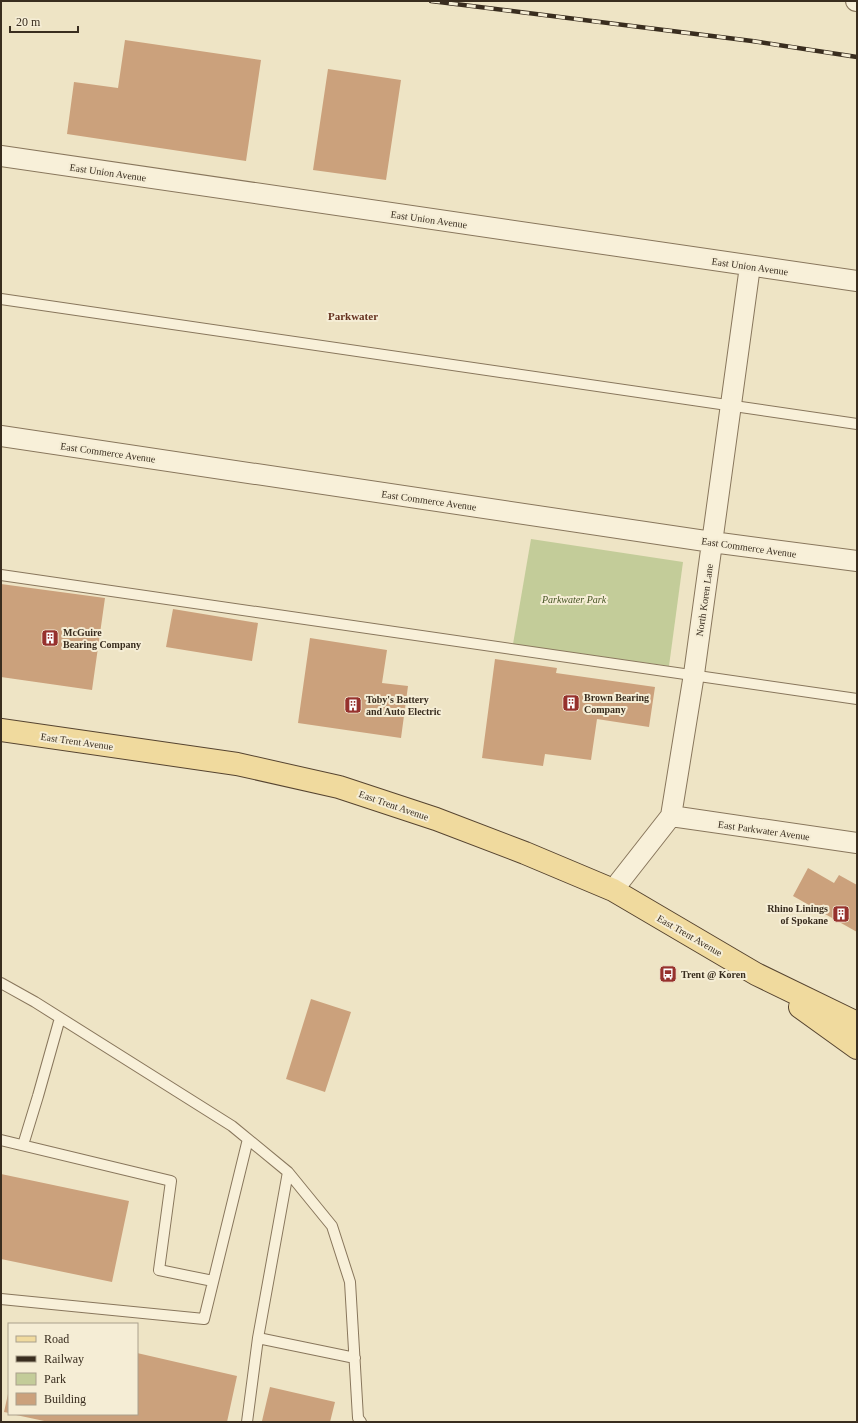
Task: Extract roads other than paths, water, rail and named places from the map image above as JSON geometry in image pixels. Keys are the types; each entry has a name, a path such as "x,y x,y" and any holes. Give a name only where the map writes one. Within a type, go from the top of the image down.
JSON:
{"main road":[{"name":"East Trent Avenue","path":"1,730 237,764 339,787 436,819 518,850 613,890 756,974 857,1023"},
{"name":"East Trent Avenue","path":"756,974 857,1048"}],"street":[{"name":"East Union Avenue","path":"1,156 857,281"},
{"name":"North Koren Lane","path":"613,890 671,816 694,674 750,266"},
{"name":"East Commerce Avenue","path":"1,436 712,542 857,561"},
{"name":"East Parkwater Avenue","path":"671,816 857,844"}],"lane":[{"path":"1,299 857,424"},
{"path":"1,575 694,674 857,699"},
{"path":"1,983 60,1018 232,1126 288,1172 332,1226 350,1282 358,1418 361,1422"},
{"path":"23,1145 60,1018"},
{"path":"1,1298 204,1320 248,1139"},
{"path":"1,1140 171,1181 159,1270 213,1281"},
{"path":"247,1422 258,1338 288,1172"},
{"path":"258,1338 355,1358"}],"railway":[{"path":"431,1 752,41 857,57"}],"place":[{"name":"McGuire Bearing Company","path":"50,638"},
{"name":"Brown Bearing Company","path":"571,703"},
{"name":"Toby's Battery and Auto Electric","path":"353,705"},
{"name":"Rhino Linings of Spokane","path":"841,914"},
{"name":"Trent @ Koren","path":"668,974"}],"district":[{"name":"Parkwater","path":"353,316"}],"park label":[{"name":"Parkwater Park","path":"574,599"}]}
